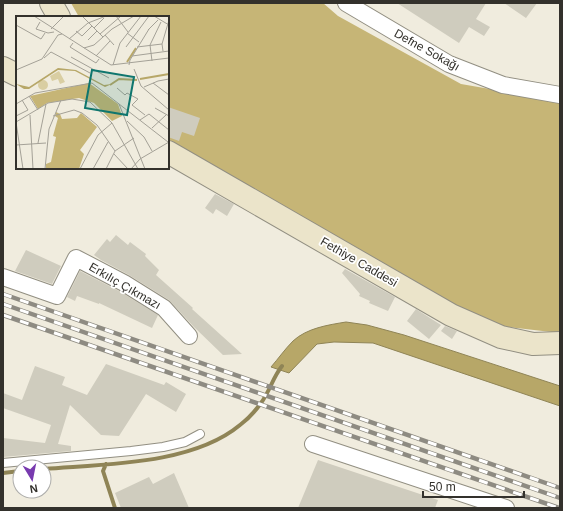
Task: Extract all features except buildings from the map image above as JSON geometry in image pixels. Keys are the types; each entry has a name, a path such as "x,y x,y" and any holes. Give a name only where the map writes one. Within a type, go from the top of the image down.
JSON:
{"street":[{"path":"51,3 58,16"},
{"name":"Defne Sokağı","path":"346,3 449,64 503,85 560,95"},
{"path":"3,68 16,74"},
{"name":"Fethiye Caddesi","path":"169,153 451,315 500,337 533,344 560,343"},
{"name":"Erkılıç Çıkmazı","path":"3,277 57,296 76,258 124,283 159,304 189,336"},
{"path":"313,444 506,508"}],"lane":[{"path":"3,464 163,447 185,442 200,434"}],"shaded area":[{"path":"71,3 323,3 338,16 461,84 560,101 560,333 499,326 462,312 169,143 169,16 78,16"},
{"path":"346,322 367,325 404,335 560,386 560,406 373,343 334,342 317,344 289,373 271,367 293,341 305,333 332,324"}],"waterway":[{"path":"52,468 146,460 198,448 220,438 240,425 249,417 257,409 282,366"},
{"path":"106,464 103,471 115,508"},
{"path":"3,473 12,472"}],"railway":[{"path":"3,294 560,488"},
{"path":"3,304 560,498"},
{"path":"3,315 559,508"}]}
